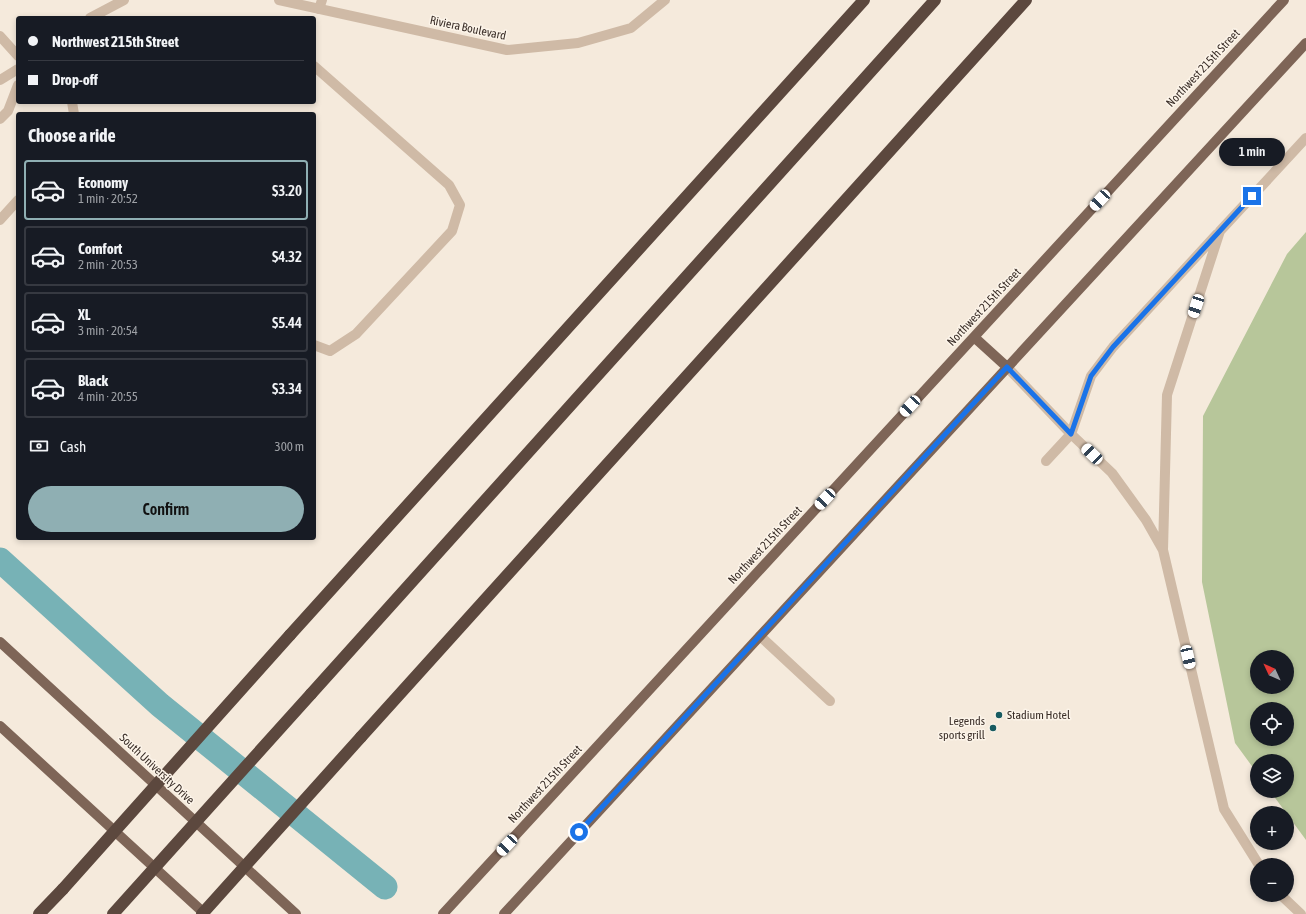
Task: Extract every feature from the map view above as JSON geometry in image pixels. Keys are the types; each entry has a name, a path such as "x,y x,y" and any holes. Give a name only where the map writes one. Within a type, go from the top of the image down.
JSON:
{"highway":[{"path":"39,914 864,0"},
{"path":"113,914 935,0"},
{"path":"202,914 1026,0"}],"main road":[{"name":"Northwest 215th Street","path":"443,914 1284,0"},
{"path":"504,914 1306,43"},
{"path":"974,337 1007,367"},
{"name":"South University Drive","path":"0,642 296,914"},
{"path":"0,726 205,914"}],"street":[{"path":"94,16 124,0"},
{"name":"Riviera Boulevard","path":"279,0 321,4 507,50 578,43 631,28 665,0"},
{"path":"0,36 16,54"},
{"path":"316,68 449,185 460,205 452,231 356,334 330,351 316,345"},
{"path":"0,80 16,70"},
{"path":"0,119 8,111 16,90"},
{"path":"1046,461 1071,434 1091,376 1113,347 1306,138"},
{"path":"0,220 16,202"},
{"path":"1220,231 1167,395 1163,550 1224,809 1255,858"},
{"path":"1007,367 1071,434 1112,473 1146,520 1163,550"},
{"path":"760,636 830,701"},
{"path":"1288,902 1301,914"}],"green space":[{"path":"1306,232 1306,840 1294,824 1294,806 1281,806 1275,798 1294,798 1294,754 1250,754 1250,763 1235,743 1202,582 1203,416 1287,254"}],"waterway":[{"path":"0,560 160,705 385,887"}],"place":[{"name":"Stadium Hotel","path":"999,715"},
{"name":"Legends sports grill","path":"993,728"}],"route":[{"path":"579,832 1007,367 1071,434 1091,376 1113,347 1252,196"}]}
